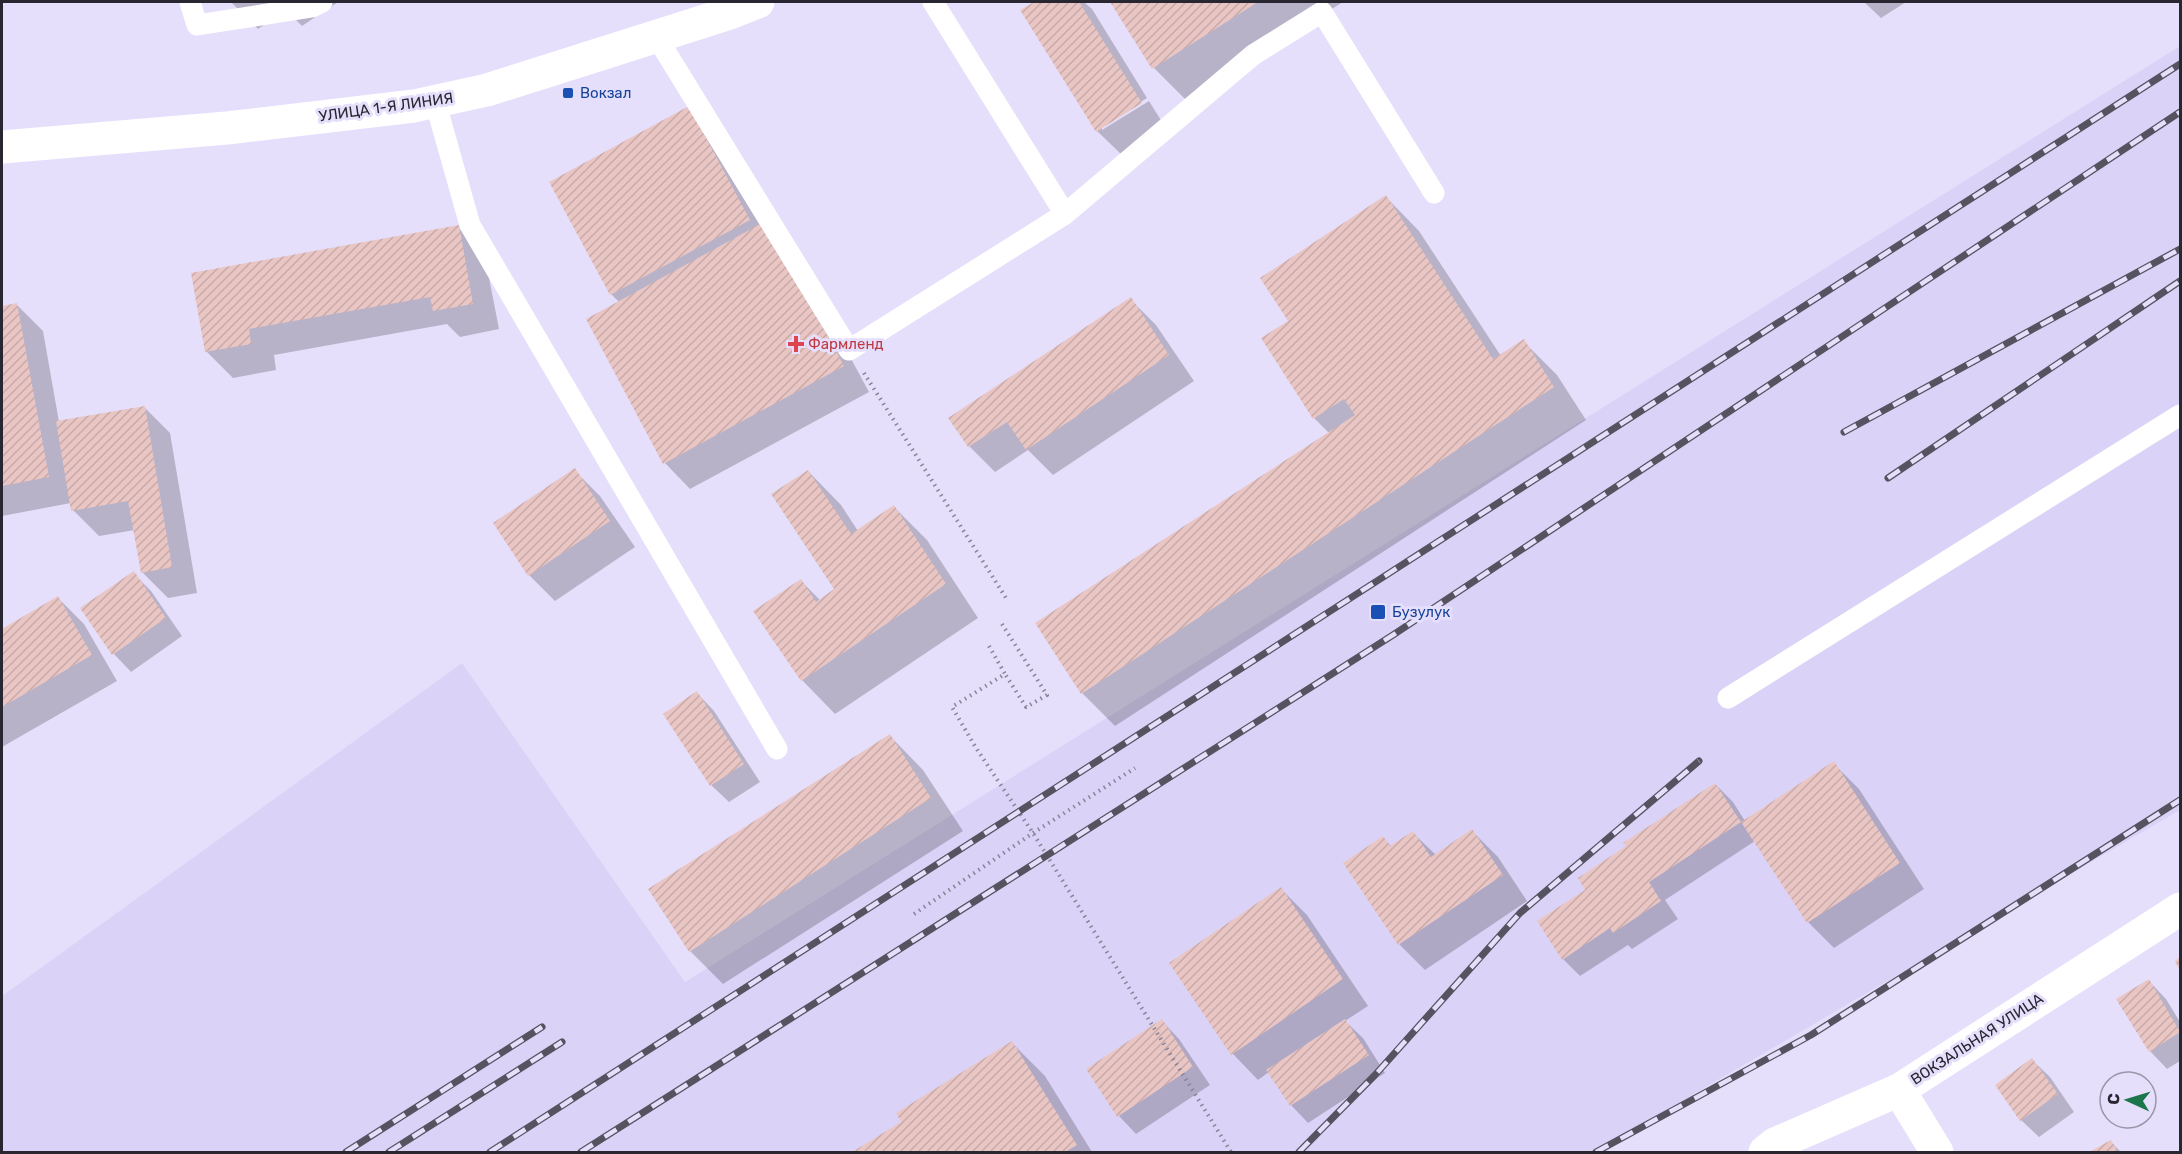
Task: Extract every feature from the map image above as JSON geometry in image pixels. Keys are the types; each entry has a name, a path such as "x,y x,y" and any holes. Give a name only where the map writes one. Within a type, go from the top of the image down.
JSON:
{"main road":[{"name":"УЛИЦА 1-Я ЛИНИЯ","path":"2,147 227,128 414,106 487,90 730,13 758,2"},
{"name":"ВОКЗАЛЬНАЯ УЛИЦА","path":"1765,1152 1775,1144 1899,1090 2181,909"},
{"path":"1899,1090 1937,1152"}],"lane":[{"path":"190,2 196,25 312,7 322,2"},
{"path":"933,2 1065,214"},
{"path":"656,36 849,350 1065,214 1253,55 1322,12 1434,193"},
{"path":"435,101 470,225 777,749"},
{"path":"1728,698 2181,415"}],"path":[{"path":"849,350 1006,598"},
{"path":"989,646 1026,707 1047,695 1002,624"},
{"path":"1005,674 952,707 1231,1152"},
{"path":"914,914 1135,768"}],"shaded area":[{"path":"2180,46 2180,810 1595,1152 2,1152 2,996 462,663 685,982"}],"building":[{"path":"1034,2 1079,2 1142,103 1096,132 1020,10"},
{"path":"1110,2 1258,2 1152,69"},
{"path":"689,106 750,220 610,295 549,182"},
{"path":"1386,195 1493,359 1524,339 1554,387 1081,694 1035,623 1355,415 1344,399 1313,419 1261,338 1288,321 1260,278"},
{"path":"766,221 844,366 663,464 586,319"},
{"path":"459,225 473,304 433,311 430,297 249,329 251,344 205,352 191,273"},
{"path":"1131,297 1169,355 1026,450 1007,422 968,447 948,418"},
{"path":"17,303 49,477 2,486 2,306"},
{"path":"145,406 172,567 141,573 128,501 71,511 56,421"},
{"path":"575,468 610,521 528,576 493,523"},
{"path":"808,470 851,534 894,505 946,584 801,681 753,611 801,579 816,602 834,589 771,494"},
{"path":"134,571 166,618 112,655 80,608"},
{"path":"58,596 92,655 2,707 2,629"},
{"path":"697,691 744,764 710,786 663,714"},
{"path":"890,734 931,798 689,952 648,889"},
{"path":"1834,761 1900,863 1807,923 1741,822"},
{"path":"1715,783 1741,822 1649,882 1661,901 1613,933 1610,928 1562,960 1537,921 1585,890 1578,878 1626,846 1623,843"},
{"path":"1472,829 1503,875 1398,945 1343,863 1383,836 1390,846 1413,831 1431,857"},
{"path":"1281,887 1343,979 1231,1055 1169,963"},
{"path":"2180,957 2180,971 2175,961"},
{"path":"2149,979 2180,1032 2149,1052 2116,999"},
{"path":"1162,1019 1193,1067 1117,1117 1086,1069"},
{"path":"1345,1019 1369,1055 1290,1106 1266,1070"},
{"path":"1012,1041 1077,1145 1065,1152 852,1152 901,1122 896,1113"},
{"path":"2032,1058 2058,1094 2020,1121 1995,1085"},
{"path":"2111,1140 2118,1152 2089,1152"}],"railway":[{"path":"490,1152 2180,64"},
{"path":"581,1152 1393,635 2180,112"},
{"path":"1844,432 2180,249"},
{"path":"1888,478 2180,281"},
{"path":"1299,1152 1375,1075 1520,913 1699,761"},
{"path":"1596,1152 1811,1035 2180,800"},
{"path":"346,1152 542,1027"},
{"path":"389,1152 562,1042"}],"place":[{"name":"Вокзал","path":"568,93"},
{"name":"Фармленд","path":"796,344"},
{"name":"Бузулук","path":"1378,612"}]}
